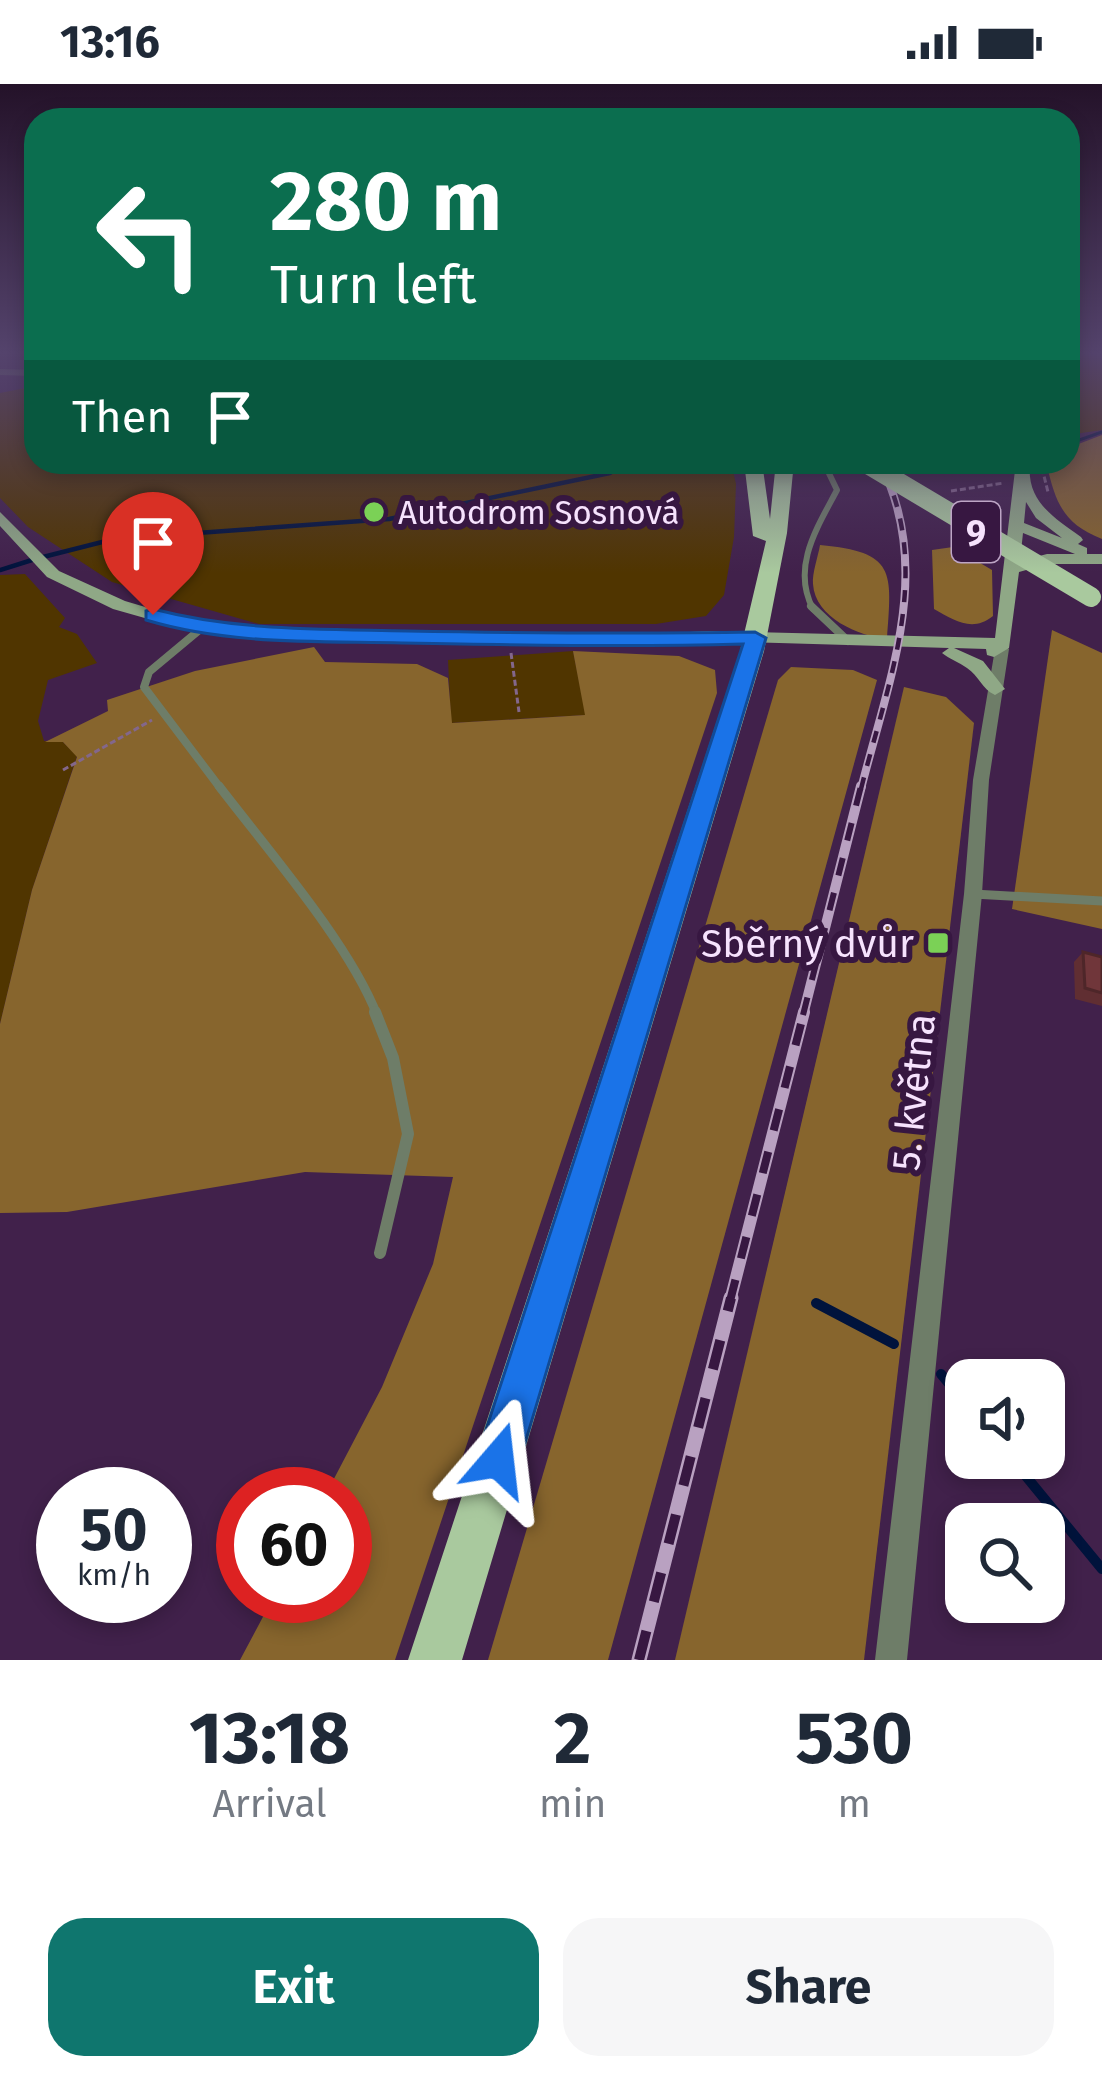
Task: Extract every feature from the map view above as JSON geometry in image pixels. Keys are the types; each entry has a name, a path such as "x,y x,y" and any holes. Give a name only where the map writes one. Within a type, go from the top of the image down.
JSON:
{"main road":[{"path":"756,474 762,503 765,578"},
{"path":"435,1660 754,644 765,578 780,529 784,474"},
{"name":"9","path":"884,474 1096,600"}],"street":[{"name":"5. května","path":"891,1660 974,894 981,780 1022,474"},
{"path":"1022,484 1041,515 1102,555"},
{"path":"0,517 53,574 119,605 203,627 262,634 951,653 1002,646"},
{"path":"1016,525 1077,541"},
{"path":"1016,525 1052,542 1102,555"},
{"path":"1010,571 1047,560 1102,555"},
{"path":"754,644 848,641 1002,646"},
{"path":"951,653 976,665 995,689"}],"lane":[{"path":"829,474 837,490 808,547 804,583 812,607 848,641"},
{"path":"203,627 149,672 144,687 292,882 368,993 394,1058 408,1134 380,1253"},
{"path":"974,894 1102,901"}],"path":[{"path":"946,492 995,483 1022,484"},
{"path":"511,655 519,712"},
{"path":"63,770 162,714"}],"shaded area":[{"name":"Autodrom Sosnová","path":"0,426 24,426 24,474 734,474 736,484 734,537 724,595 706,616 656,624 259,624 112,582 28,527 0,498"},
{"path":"1080,426 1102,426 1102,430 1080,433"},
{"path":"1102,435 1102,539 1070,519 1049,474 1080,474 1080,443"},
{"path":"820,545 863,553 884,569 889,597 887,639 852,629 821,607 813,584"},
{"path":"953,547 992,570 993,616 978,624 963,623 934,609 932,550"},
{"path":"25,574 65,618 59,627 77,634 97,663 48,680 38,721 44,741 63,742 77,756 32,890 0,1024 0,575"},
{"path":"1052,630 1102,653 1102,929 1012,909"},
{"path":"314,647 325,662 417,664 448,678 452,723 585,715 573,651 679,656 715,670 717,693 395,1660 240,1660 260,1623 372,1623 372,1467 340,1467 382,1387 433,1264 453,1177 305,1172 67,1212 0,1213 0,1024 32,890 77,757 63,742 45,742 108,711 107,700 195,671"},
{"path":"573,651 586,715 451,723 448,660"},
{"path":"791,667 853,670 877,680 608,1660 488,1660 778,680"},
{"path":"904,687 946,697 974,723 864,1660 675,1660"}],"building":[{"path":"1083,952 1102,957 1102,993 1085,988"}],"waterway":[{"path":"1080,440 1102,432"},
{"path":"43,557 114,539 389,519 605,474"},
{"path":"0,570 32,560"},
{"path":"816,1303 894,1344"},
{"path":"941,1374 945,1379"},
{"path":"1028,1479 1102,1569"}],"railway":[{"path":"861,789 893,667 905,585 904,544 884,474"},
{"path":"803,1015 861,786"},
{"path":"730,1301 804,1012"},
{"path":"639,1660 731,1298"}],"place":[{"name":"Autodrom Sosnová","path":"374,512"},
{"name":"Sběrný dvůr","path":"938,943"}],"route":[{"path":"153,615 187,626 262,634 615,641 755,638 498,1460"}]}
